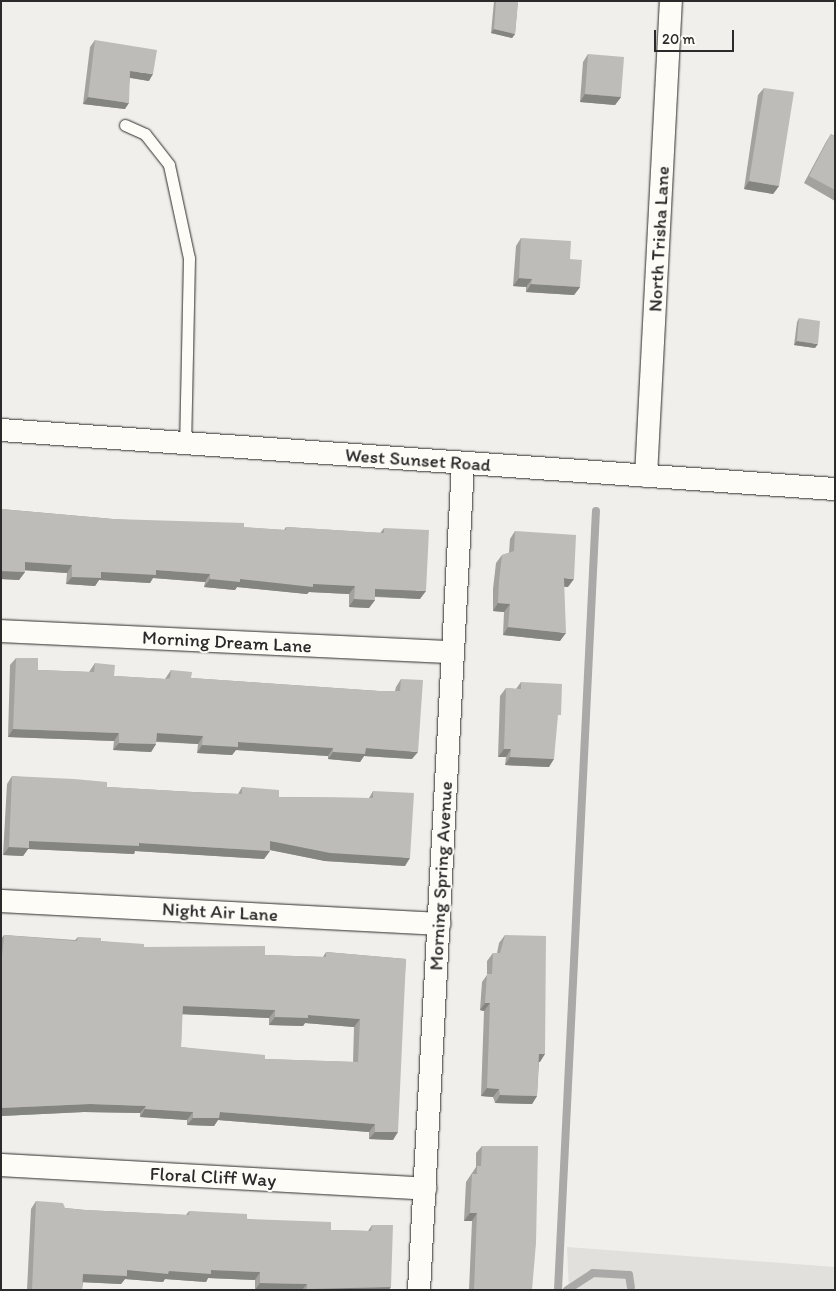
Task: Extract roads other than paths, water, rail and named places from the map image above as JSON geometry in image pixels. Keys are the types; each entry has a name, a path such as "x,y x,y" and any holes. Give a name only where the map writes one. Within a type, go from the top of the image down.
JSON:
{"street":[{"name":"North Trisha Lane","path":"646,476 671,1"},
{"name":"West Sunset Road","path":"1,430 835,488"},
{"name":"Morning Spring Avenue","path":"420,1290 463,463"},
{"name":"Morning Dream Lane","path":"1,631 453,652"},
{"name":"Night Air Lane","path":"1,901 439,924"},
{"name":"Floral Cliff Way","path":"1,1165 425,1189"}],"lane":[{"path":"125,125 145,134 169,165 189,258 185,443"}],"waterway":[{"path":"558,1290 596,511"},
{"path":"567,1290 593,1273 629,1275 631,1287"}]}
